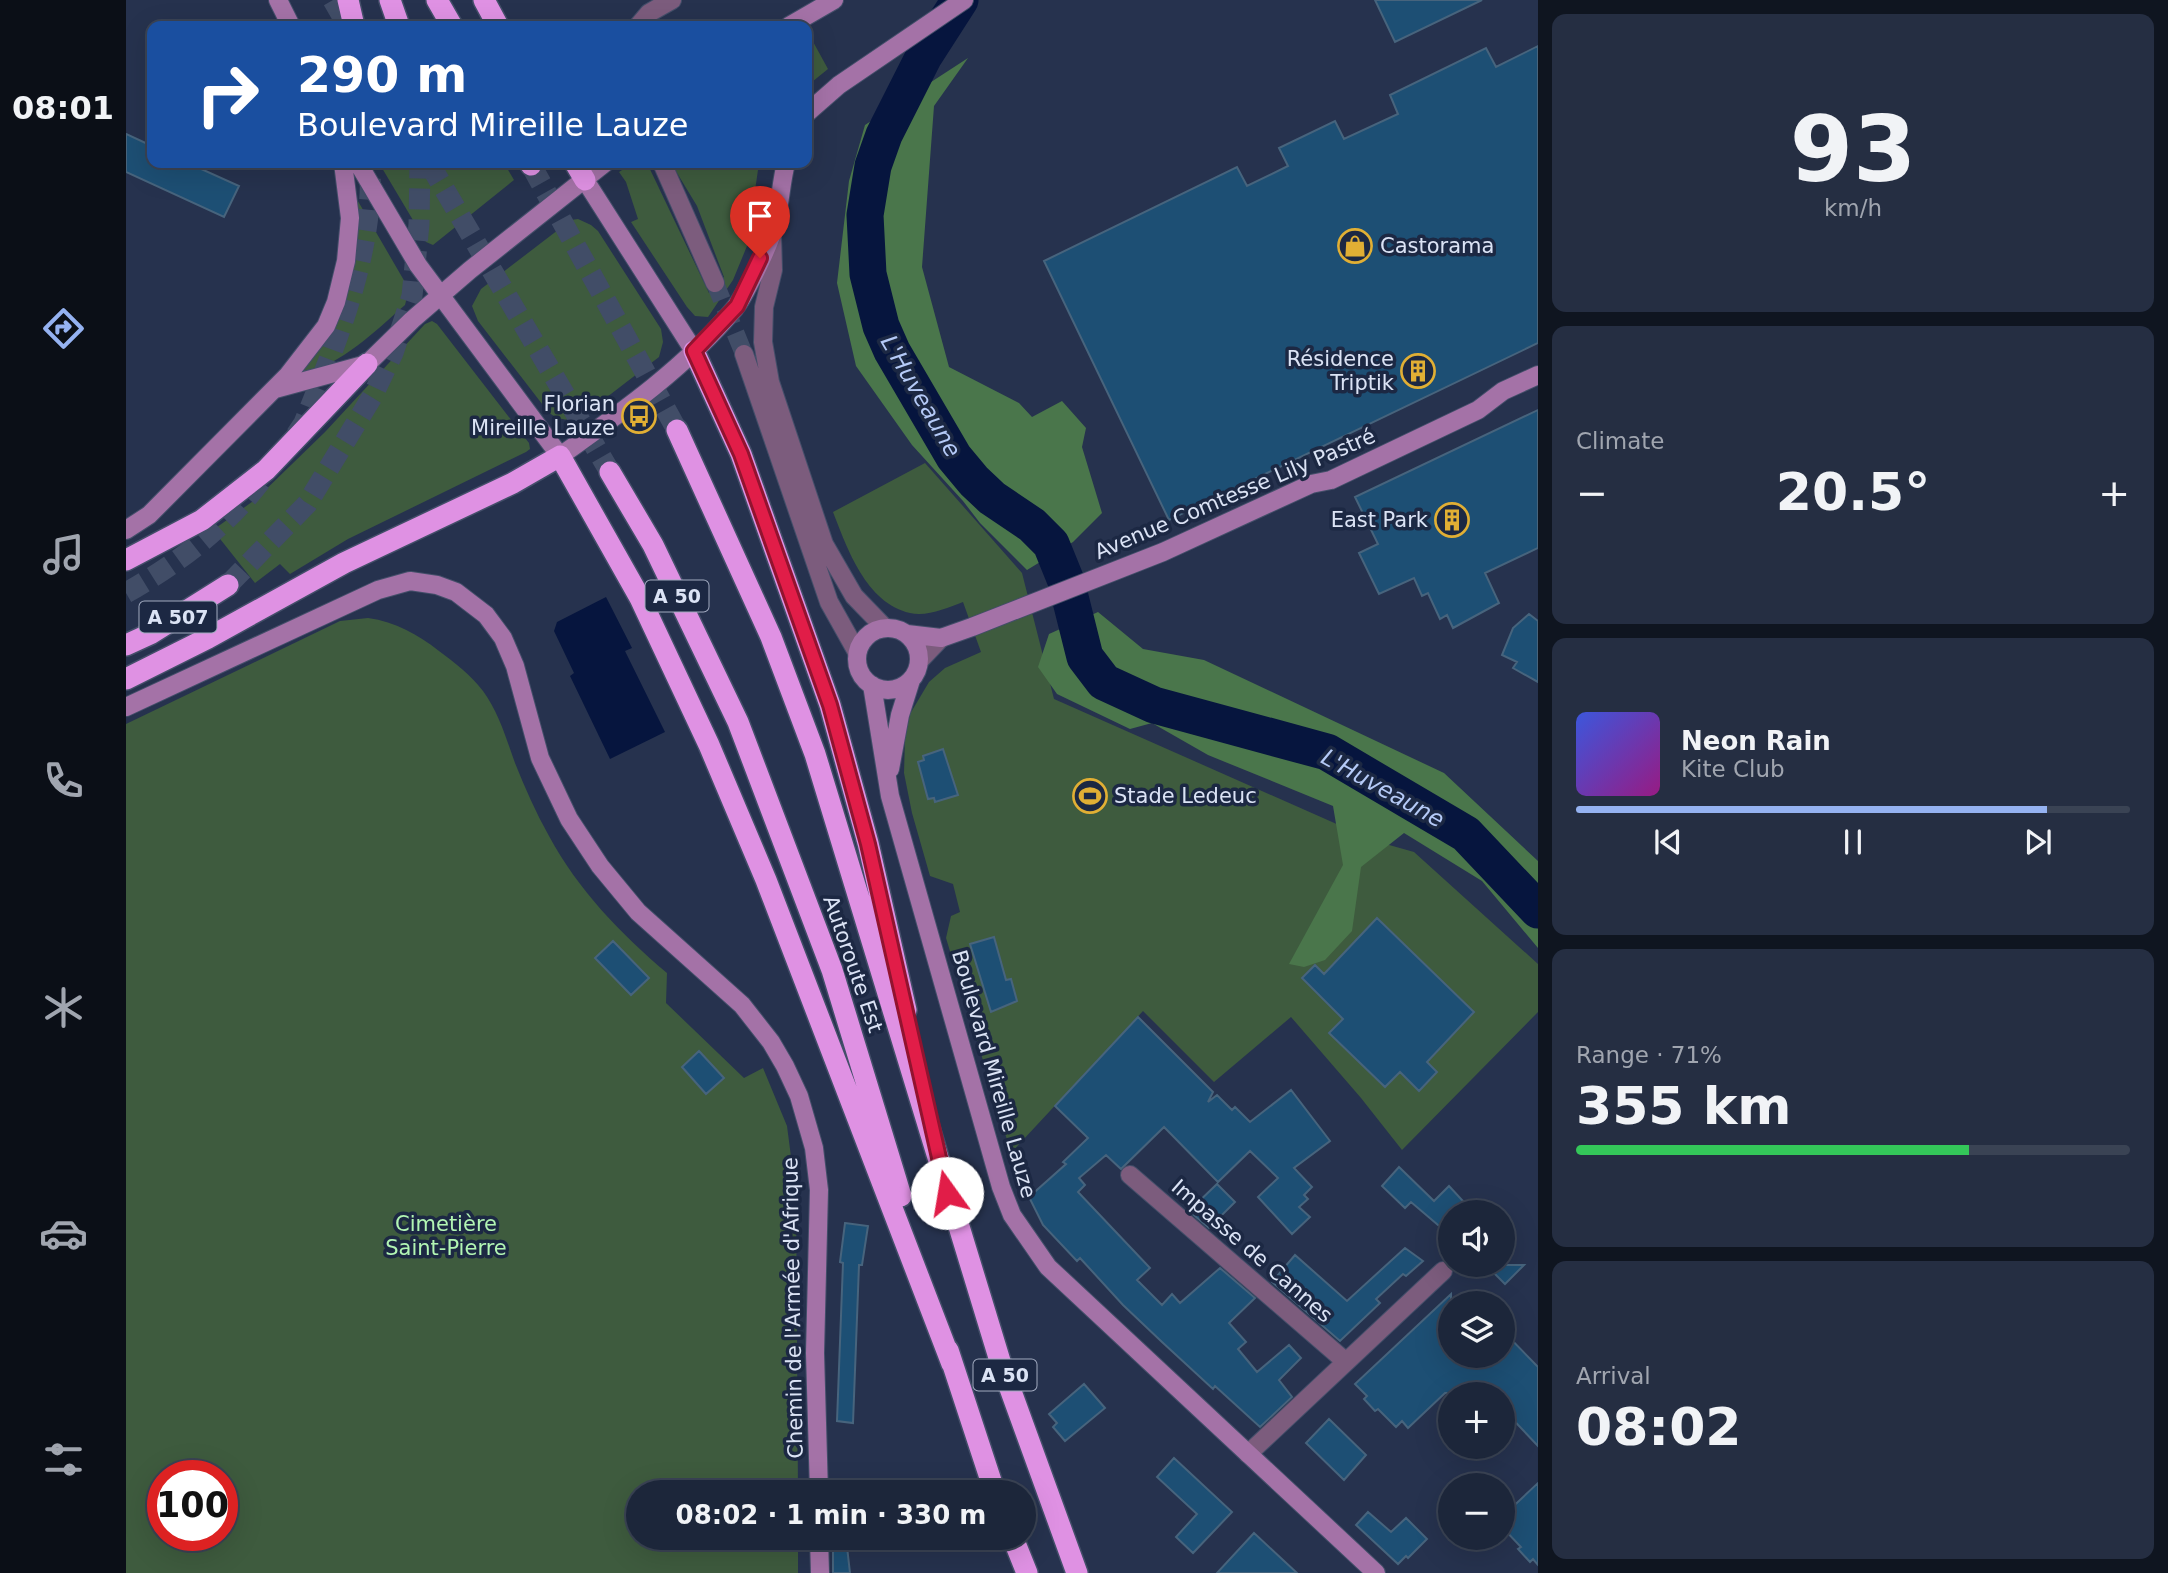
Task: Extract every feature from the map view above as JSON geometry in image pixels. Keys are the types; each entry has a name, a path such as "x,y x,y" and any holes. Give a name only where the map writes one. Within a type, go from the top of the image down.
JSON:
{"highway":[{"path":"348,0 353,21"},
{"path":"390,0 397,21"},
{"path":"437,0 449,21"},
{"path":"484,0 495,21"},
{"path":"694,351 741,454 830,705 868,844 947,1193"},
{"path":"126,560 202,520 266,470 367,364"},
{"name":"Autoroute Est","path":"677,429 771,638 816,754 1000,1361 1077,1573"},
{"path":"126,678 208,638 344,563 513,483 560,456 640,598 709,745 766,880 952,1364"},
{"name":"Autoroute Est","path":"610,472 658,557 738,722 770,803 832,970 952,1364 991,1480"},
{"name":"A 507","path":"126,645 150,634 228,585"},
{"path":"1018,1550 1027,1573"}],"street":[{"path":"278,0 288,21"},
{"path":"642,21 649,13 672,0"},
{"path":"798,21 834,0"},
{"path":"812,108 838,85 964,0"},
{"path":"126,530 149,515 288,375 326,326 336,302 346,261 350,218 344,168"},
{"path":"361,168 418,265 560,456 633,404 694,351 737,306 772,234"},
{"path":"664,168 715,283"},
{"path":"785,168 772,234 773,271 764,307 763,342 770,382 824,544 854,596 884,627"},
{"path":"272,390 367,364 441,294 580,171 694,351"},
{"path":"744,354 829,602 857,652 862,677 881,689 892,690 911,680 917,671 917,646 908,634 897,628 884,627 872,631 862,640 857,652"},
{"name":"Avenue Comtesse Lily Pastré","path":"919,660 941,638 1106,576 1236,520 1311,484 1331,480 1478,410 1503,391 1538,375"},
{"name":"Chemin de l'Armée d'Afrique","path":"126,707 378,590 410,581 437,585 456,592 486,615 503,638 515,666 540,758 569,819 600,866 638,912 742,1005 771,1042 799,1096 814,1149 818,1190 815,1353 818,1480"},
{"name":"Avenue Comtesse Lily Pastré","path":"908,634 941,638"},
{"name":"Boulevard Mireille Lauze","path":"888,776 900,715 911,680"},
{"name":"Boulevard Mireille Lauze","path":"872,685 890,796 1001,1187 1012,1215 1048,1267 1376,1573"},
{"name":"Impasse de Cannes","path":"1130,1175 1345,1361"},
{"path":"1248,1454 1438,1276"},
{"path":"819,1550 820,1573"}],"green space":[{"path":"812,40 828,69 812,82"},
{"path":"968,58 934,106 922,267 949,367 1019,403 1032,417 1062,401 1086,428 1082,447 1102,513 1073,542 1027,570 980,523 912,445 856,366 837,283 849,181 865,125"},
{"path":"382,168 507,168 514,180 433,245 426,242"},
{"path":"625,168 649,168 709,293 724,277 697,206 674,168 758,168 747,246 733,280 708,317 695,316 687,307 631,222 638,219 626,182 619,172"},
{"path":"355,196 409,289 405,305 345,354 302,374 299,372 338,316"},
{"path":"578,219 598,231 661,329 663,342 659,357 585,414 567,420 549,413 478,321 472,306 481,289 571,220"},
{"path":"432,321 529,443 530,449 348,539 290,574 280,564 255,583 213,530 256,499 325,432 425,324"},
{"name":"Stade Ledeuc","path":"925,463 1022,573 1054,699 1375,841 1414,852 1538,964 1538,1012 1402,1150 1291,1017 1214,1082 1143,1011 1011,1153 946,938 951,916 960,912 953,884 930,876 904,773 905,738 910,714 929,682 945,668 981,652 963,602 937,611 917,614 895,607 881,598 860,572 833,512"},
{"path":"1098,612 1143,649 1204,660 1444,773 1538,861 1538,948 1482,881 1404,833 1361,867 1352,931 1325,960 1304,967 1289,964 1343,865 1333,806 1208,755 1152,723 1130,729 1057,694 1038,667 1049,634"},
{"name":"Cimetière Saint-Pierre","path":"368,618 414,634 457,665 483,691 502,726 515,763 544,827 573,875 633,943 667,973 666,1003 744,1078 763,1068 787,1126 796,1195 798,1480 626,1480 626,1550 798,1550 798,1573 126,1573 126,724 340,621"}],"water":[{"path":"606,597 632,648 625,651 665,732 610,759 570,676 574,673 554,631 557,622"}],"building":[{"path":"1375,0 1482,0 1395,42"},
{"name":"Castorama","path":"1538,46 1538,343 1169,520 1044,261 1237,167 1247,186 1288,166 1279,148 1335,121 1344,139 1398,114 1390,95 1486,48 1496,67"},
{"path":"126,134 147,144 147,168 199,168 239,186 224,217 126,172"},
{"name":"East Park","path":"1538,410 1538,548 1485,573 1499,603 1453,628 1447,615 1440,619 1428,593 1422,596 1414,578 1379,594 1359,553 1378,544 1355,497"},
{"path":"1529,614 1538,621 1538,682 1513,668 1517,662 1502,655 1513,628"},
{"path":"943,749 958,795 935,802 934,798 928,799 918,762 924,760 923,756"},
{"path":"1377,918 1474,1012 1427,1062 1437,1072 1419,1091 1400,1072 1385,1087 1329,1033 1343,1019 1302,978 1315,965 1324,974"},
{"path":"994,937 1006,980 1011,979 1017,1001 991,1012 970,944"},
{"path":"613,941 649,978 631,995 595,958"},
{"path":"1138,1017 1213,1092 1208,1102 1217,1095 1232,1110 1235,1107 1250,1122 1291,1090 1330,1141 1294,1168 1312,1187 1304,1195 1308,1199 1299,1207 1310,1217 1292,1234 1258,1197 1278,1178 1250,1151 1218,1182 1164,1127 1121,1169 1106,1155 1079,1178 1085,1185 1078,1192 1150,1268 1137,1280 1162,1305 1172,1294 1180,1303 1220,1268 1255,1298 1229,1323 1246,1342 1238,1349 1257,1372 1289,1345 1301,1358 1279,1380 1292,1397 1260,1427 1162,1342 1080,1258 1077,1261 1043,1225 1029,1197 1066,1164 1063,1162 1088,1138 1055,1106"},
{"path":"699,1051 724,1078 706,1094 682,1067"},
{"path":"1399,1167 1434,1201 1449,1186 1462,1200 1438,1200 1438,1225 1411,1202 1405,1208 1382,1186"},
{"path":"1217,1184 1235,1202 1209,1228 1189,1211"},
{"path":"845,1223 868,1226 862,1265 859,1265 853,1423 837,1421 843,1263 840,1262"},
{"path":"1405,1248 1423,1261 1406,1276 1403,1274 1376,1299 1380,1303 1340,1341 1272,1282 1295,1255 1347,1301"},
{"path":"1515,1265 1524,1265 1515,1274"},
{"path":"1498,1277 1512,1277 1505,1284"},
{"path":"1438,1306 1438,1368 1515,1368 1515,1343 1538,1367 1538,1446 1515,1422 1515,1382 1438,1382 1438,1400 1408,1428 1402,1421 1396,1427 1378,1409 1375,1411 1364,1399 1367,1396 1355,1384"},
{"path":"1084,1384 1105,1408 1065,1441 1053,1427 1057,1423 1049,1414"},
{"path":"1329,1419 1366,1455 1344,1480 1306,1443"},
{"path":"1174,1458 1232,1512 1193,1553 1176,1537 1197,1514 1157,1477"},
{"path":"1538,1483 1538,1565 1533,1559 1530,1562 1518,1549 1521,1547 1515,1541 1515,1505"},
{"path":"1368,1512 1391,1532 1406,1518 1427,1539 1398,1564 1356,1525"},
{"path":"1254,1533 1297,1573 1217,1573"},
{"path":"833,1550 847,1550 850,1573 833,1573"}],"waterway":[{"name":"L'Huveaune","path":"960,0 924,56 884,135 873,166 865,215 868,274 881,326 892,351 954,457 992,498 1032,525 1051,544 1066,581 1085,657 1104,682 1154,705 1327,752 1466,834 1538,910"}],"tunnel":[{"path":"333,0 345,21"},
{"path":"296,435 304,423 325,370 353,290 365,234 370,168"},
{"path":"228,585 307,504 372,397 393,353 412,296 419,224 420,168"},
{"path":"432,168 610,472"},
{"path":"533,168 677,430"},
{"path":"715,283 744,354"},
{"path":"126,593 184,555 220,526 266,474"}],"place":[{"name":"Castorama","path":"1355,246"},
{"name":"Résidence Triptik","path":"1418,371"},
{"name":"Florian Mireille Lauze","path":"639,416"},
{"name":"East Park","path":"1452,520"},
{"name":"Stade Ledeuc","path":"1090,796"}],"route":[{"path":"760,258 737,306 694,351 741,454 830,705 868,844 947,1193"}]}
